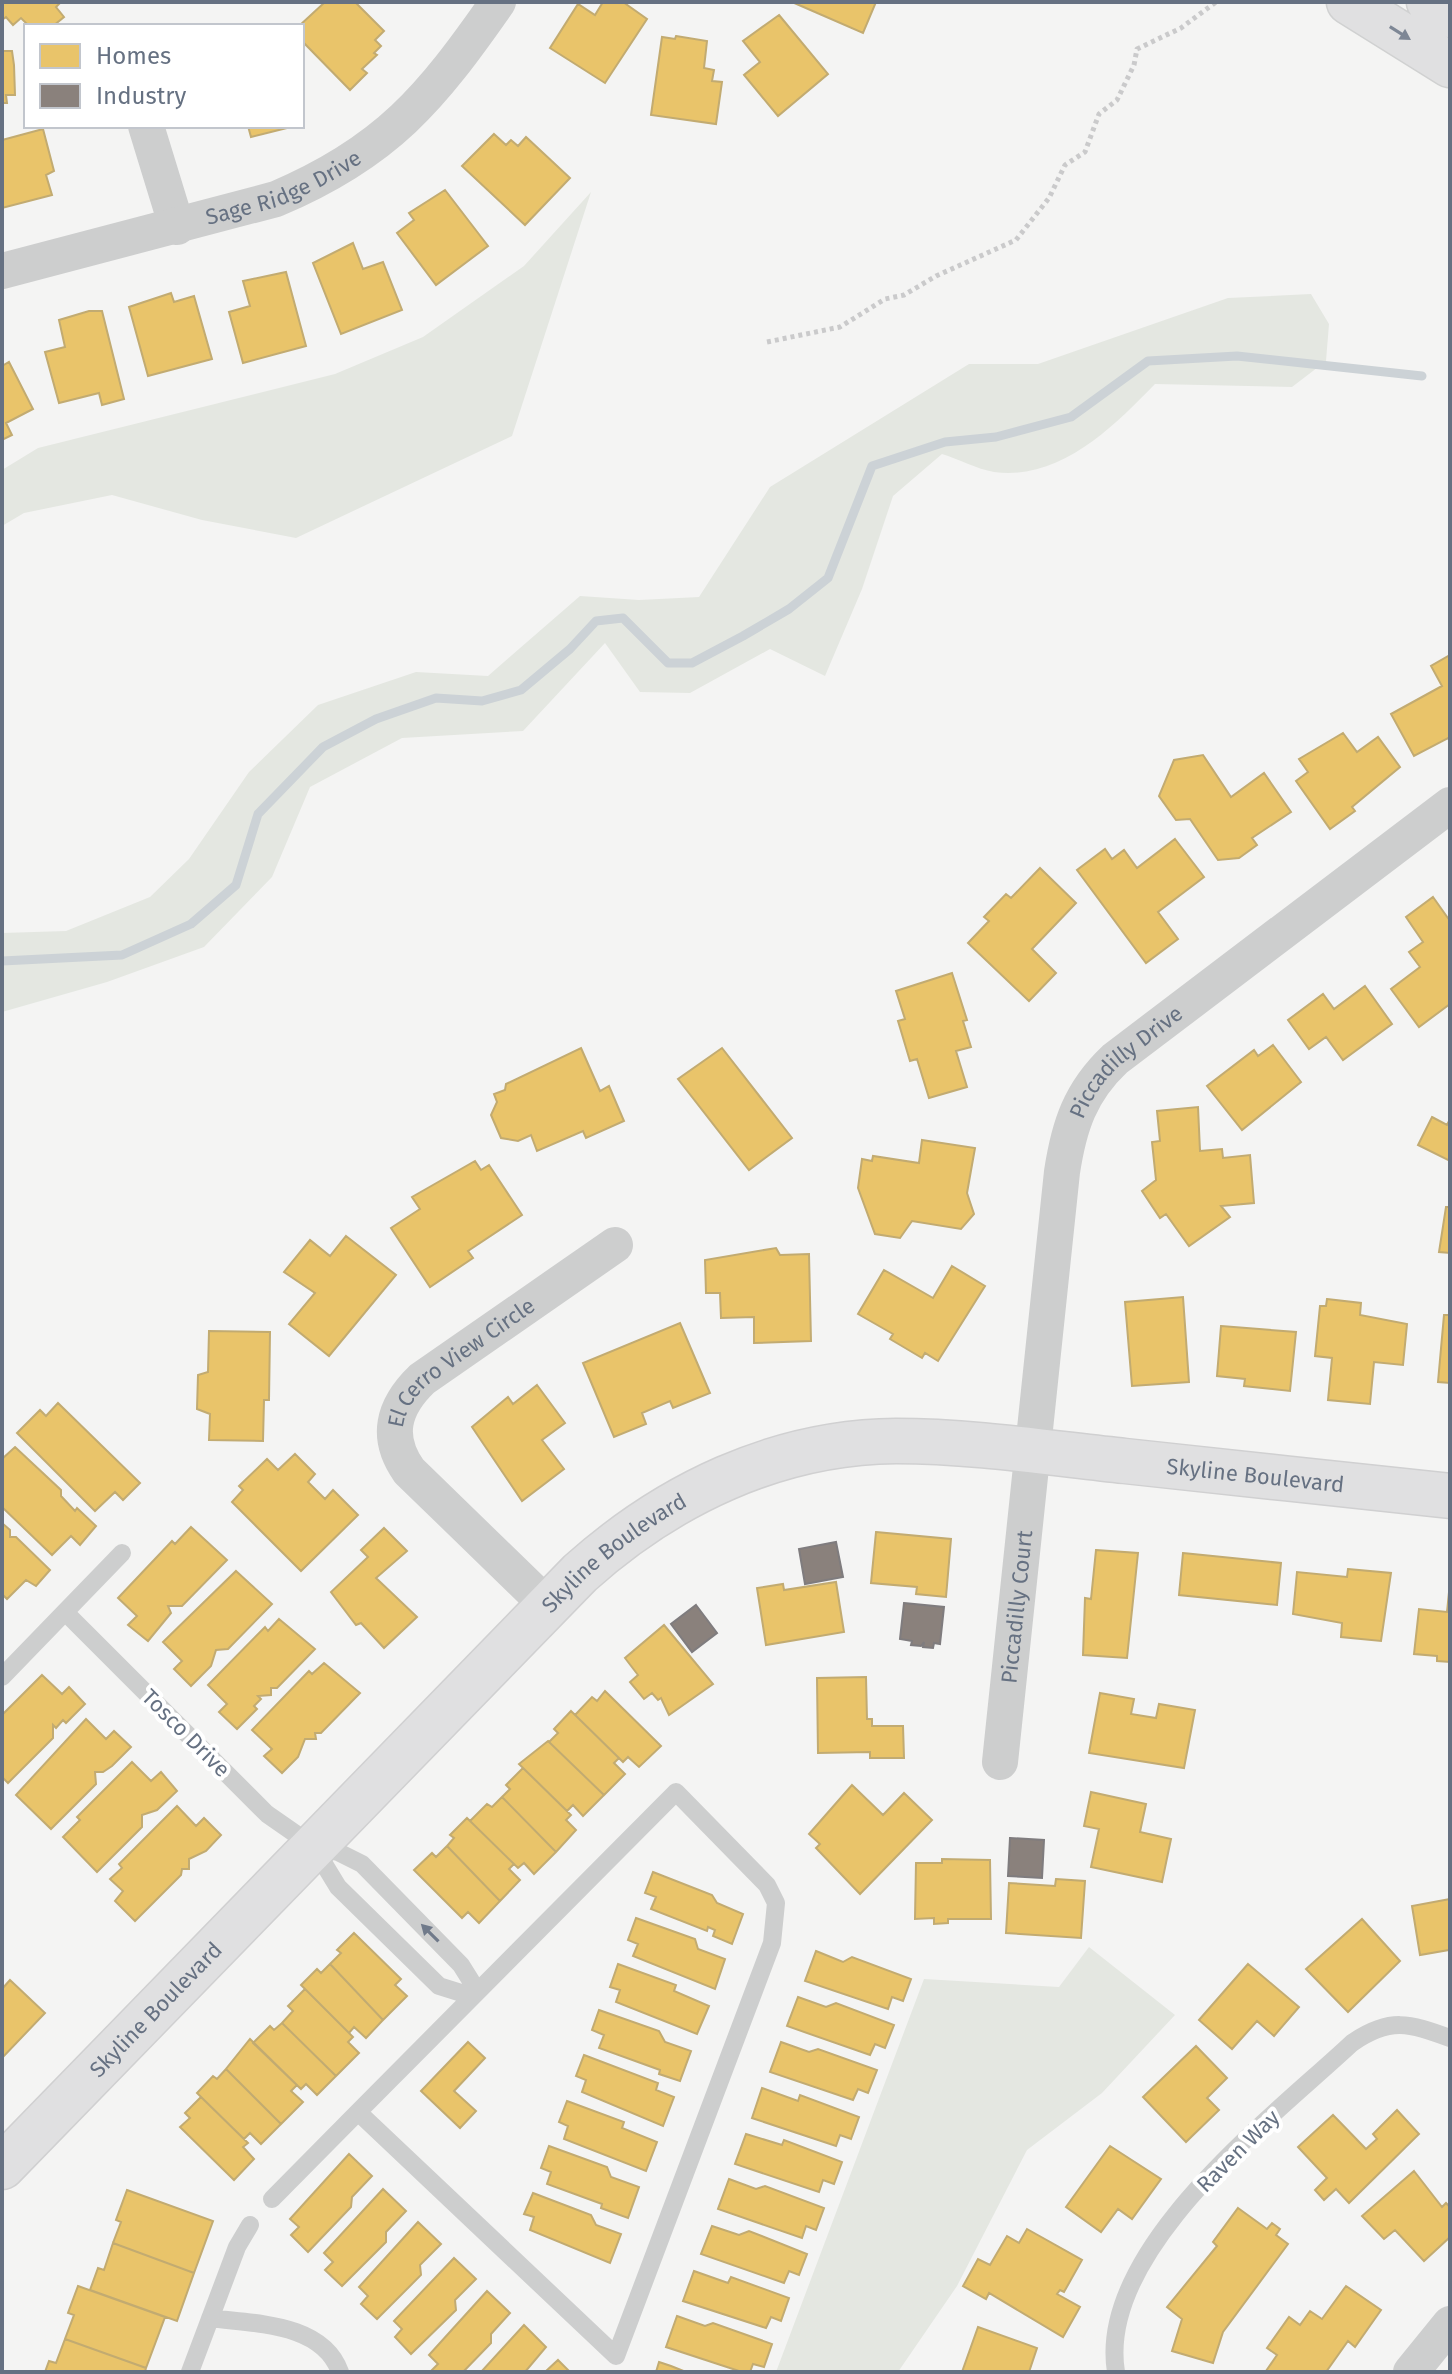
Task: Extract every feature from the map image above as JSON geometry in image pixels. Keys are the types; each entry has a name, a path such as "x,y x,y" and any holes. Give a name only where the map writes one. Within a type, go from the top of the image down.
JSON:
{"street":[{"name":"Sage Ridge Drive","path":"2,271 177,227 276,199 315,183 382,140 448,74 498,2"},
{"path":"1349,2 1450,65"},
{"path":"1429,2 1450,15"},
{"path":"147,128 177,227"},
{"name":"Piccadilly Drive","path":"1033,1451 1062,1172 1072,1121 1083,1096 1115,1059 1450,805"},
{"name":"El Cerro View Circle","path":"548,1606 409,1471 399,1457 393,1424 403,1400 422,1379 615,1245"},
{"name":"Skyline Boulevard","path":"2,2167 548,1606 618,1539 678,1500 728,1476 786,1456 842,1445 896,1441 1033,1451 1450,1496"},
{"name":"Piccadilly Court","path":"1000,1762 1033,1451"},
{"path":"1411,2372 1450,2324"}],"lane":[{"path":"2,1677 122,1553"},
{"name":"Tosco Drive","path":"65,1612 267,1814 313,1846"},
{"path":"272,2199 471,1996 676,1792 759,1876 776,1903 772,1943 616,2356 358,2112"},
{"path":"313,1846 338,1887 439,1986 455,1994 471,1996"},
{"path":"313,1846 338,1852 362,1864 461,1965 471,1981 471,1996"},
{"name":"Raven Way","path":"1116,2372 1115,2337 1133,2280 1182,2209 1224,2158 1352,2043 1373,2029 1412,2024 1450,2038"},
{"path":"190,2372 237,2247 250,2225"},
{"path":"210,2318 296,2332 321,2345 336,2360 340,2372"}],"path":[{"path":"767,342 840,327 885,299 897,298 936,276 1016,240 1049,198 1065,165 1085,152 1099,114 1117,100 1137,49 1181,28 1216,2"}],"shaded area":[{"path":"591,192 512,436 296,538 202,520 112,495 24,513 2,526 2,470 38,448 335,374 423,337 524,266"},
{"path":"1311,294 1329,324 1326,361 1292,387 1155,384 1084,448 1041,468 1018,473 988,471 942,454 893,496 862,589 825,676 770,649 690,693 640,692 605,643 523,731 402,738 310,787 272,877 204,947 107,982 2,1012 2,933 66,931 150,897 189,859 249,772 318,705 416,672 488,676 580,596 639,600 699,597 770,487 969,364 1038,364 1228,298"},
{"path":"1089,1947 1175,2015 1102,2093 1027,2150 957,2286 898,2372 776,2372 924,1979 1059,1987"}],"building: Homes":[{"path":"2,2 61,2 56,7 64,17 55,24 27,24 21,18 13,25 6,17 2,20"},
{"path":"325,2 355,2 384,31 375,40 381,46 374,53 377,55 362,69 367,73 350,90 304,43 304,24 301,24"},
{"path":"603,2 623,2 647,19 605,83 550,48 578,4 595,15"},
{"path":"792,2 876,2 863,33"},
{"path":"779,15 828,74 778,116 744,75 760,62 743,41"},
{"path":"676,36 707,41 704,68 714,70 712,81 722,82 716,124 651,115 662,37 675,39"},
{"path":"2,51 12,51 14,65 15,95 6,95 7,103 2,103"},
{"path":"249,128 287,128 251,137"},
{"path":"43,129 54,171 46,175 52,195 2,208 2,140"},
{"path":"494,134 506,145 511,140 518,146 526,137 570,178 525,225 462,166"},
{"path":"445,190 488,246 436,285 397,233 414,220 409,213"},
{"path":"353,243 363,269 383,262 402,310 341,334 313,263"},
{"path":"286,272 306,346 243,363 229,312 250,306 243,281"},
{"path":"171,293 174,302 194,296 212,359 148,376 129,307"},
{"path":"89,311 102,311 124,399 102,405 99,393 59,403 45,352 65,347 59,320"},
{"path":"9,362 33,409 6,423 12,435 2,440 2,366"},
{"path":"1450,655 1450,742 1448,738 1414,756 1391,714 1442,686 1431,666"},
{"path":"1343,733 1357,752 1378,737 1400,767 1352,807 1355,811 1330,829 1296,781 1308,772 1299,759"},
{"path":"1203,755 1231,797 1264,773 1291,812 1252,838 1257,845 1239,858 1218,860 1190,819 1176,820 1159,796 1174,760"},
{"path":"1175,839 1204,877 1158,912 1178,939 1146,963 1077,870 1105,849 1112,859 1124,850 1137,868"},
{"path":"1040,868 1076,903 1032,949 1056,973 1029,1001 968,943 989,921 984,917 1006,894 1011,898"},
{"path":"1433,897 1450,921 1450,1004 1419,1027 1391,989 1420,967 1409,952 1423,942 1406,917"},
{"path":"952,973 967,1020 963,1021 971,1047 956,1051 967,1087 929,1098 917,1059 910,1061 898,1021 905,1019 896,991"},
{"path":"1365,986 1392,1024 1343,1060 1326,1037 1309,1049 1288,1020 1323,994 1334,1009"},
{"path":"1273,1045 1301,1082 1242,1130 1207,1086 1254,1050 1258,1056"},
{"path":"581,1048 600,1091 609,1086 624,1121 586,1138 583,1131 537,1151 531,1135 518,1141 501,1138 491,1115 497,1102 494,1094 505,1090 506,1084"},
{"path":"722,1048 792,1138 749,1170 678,1079"},
{"path":"1198,1107 1200,1151 1222,1149 1223,1158 1250,1155 1254,1203 1221,1206 1230,1217 1189,1246 1166,1214 1160,1218 1142,1191 1156,1180 1152,1142 1160,1141 1157,1111"},
{"path":"1432,1117 1447,1125 1450,1119 1450,1161 1418,1145"},
{"path":"922,1140 975,1148 967,1193 974,1214 961,1229 912,1221 900,1238 875,1234 858,1188 862,1159 872,1161 873,1156 919,1163"},
{"path":"475,1161 481,1170 489,1165 522,1215 468,1251 473,1258 430,1287 391,1228 420,1209 412,1197"},
{"path":"1446,1207 1450,1207 1450,1253 1439,1252"},
{"path":"346,1236 396,1275 329,1356 289,1324 315,1293 284,1272 310,1240 330,1256"},
{"path":"776,1248 780,1255 809,1254 811,1341 754,1343 754,1317 721,1318 720,1293 706,1293 705,1260"},
{"path":"952,1266 985,1286 938,1361 925,1353 922,1358 890,1339 893,1334 858,1314 884,1270 933,1298"},
{"path":"1183,1297 1189,1382 1132,1386 1125,1302"},
{"path":"1327,1299 1361,1303 1360,1315 1407,1324 1403,1365 1374,1362 1370,1404 1328,1400 1332,1358 1315,1356 1320,1306 1326,1306"},
{"path":"1444,1315 1450,1315 1450,1383 1438,1382"},
{"path":"680,1323 710,1393 673,1408 670,1401 642,1413 646,1424 614,1437 583,1363"},
{"path":"1221,1326 1296,1332 1290,1391 1244,1386 1245,1379 1217,1376"},
{"path":"209,1331 270,1332 269,1400 264,1400 263,1441 209,1440 210,1414 197,1409 198,1375 208,1372"},
{"path":"537,1385 565,1423 542,1440 564,1469 522,1501 472,1427 508,1397 513,1404"},
{"path":"58,1403 140,1483 123,1500 115,1492 95,1511 17,1433 40,1410 46,1416"},
{"path":"15,1447 61,1490 61,1496 75,1511 77,1508 96,1526 80,1545 71,1536 52,1555 2,1507 2,1459"},
{"path":"295,1454 315,1474 308,1482 325,1499 333,1490 358,1515 301,1571 232,1502 243,1490 239,1486 267,1459 278,1470"},
{"path":"2,1523 10,1530 10,1537 16,1537 50,1570 36,1586 26,1580 7,1599 2,1594"},
{"path":"191,1527 227,1560 182,1606 168,1606 171,1613 148,1641 128,1625 137,1616 118,1598 172,1541 175,1544"},
{"path":"384,1528 407,1551 376,1578 417,1617 384,1648 361,1623 356,1625 331,1592 368,1557 361,1550"},
{"path":"876,1532 951,1539 946,1597 916,1594 917,1587 871,1583"},
{"path":"1096,1550 1138,1553 1127,1658 1083,1655 1085,1598 1091,1599"},
{"path":"1183,1553 1281,1563 1277,1605 1179,1595"},
{"path":"1348,1569 1391,1573 1381,1641 1341,1637 1342,1623 1293,1614 1297,1572 1347,1577"},
{"path":"236,1571 272,1604 228,1649 216,1650 211,1666 191,1686 174,1669 182,1661 163,1642"},
{"path":"836,1582 844,1632 766,1645 757,1588 783,1584 784,1590"},
{"path":"1450,1582 1450,1662 1437,1661 1437,1656 1414,1654 1419,1609 1447,1612"},
{"path":"279,1619 315,1649 277,1688 271,1688 271,1695 258,1696 261,1699 254,1706 257,1709 237,1729 219,1712 227,1704 208,1685 265,1627 268,1631"},
{"path":"664,1625 713,1684 669,1715 661,1698 658,1700 652,1693 644,1699 630,1682 638,1675 625,1658"},
{"path":"324,1663 360,1693 321,1733 315,1733 316,1739 305,1739 298,1757 282,1773 264,1756 272,1749 252,1730 309,1671 312,1674"},
{"path":"42,1675 62,1694 69,1687 85,1704 66,1723 63,1720 56,1728 53,1725 53,1738 8,1783 2,1777 2,1715"},
{"path":"866,1677 867,1719 872,1719 872,1726 903,1726 904,1758 870,1758 870,1752 818,1753 817,1678"},
{"path":"605,1691 661,1746 639,1767 628,1757 623,1762 575,1715 592,1697 597,1701"},
{"path":"1100,1693 1134,1699 1131,1714 1156,1718 1159,1704 1195,1710 1184,1768 1089,1753"},
{"path":"571,1711 619,1758 614,1763 625,1774 604,1795 549,1742 558,1733 554,1729"},
{"path":"86,1719 106,1739 114,1731 131,1747 112,1766 103,1772 95,1772 96,1784 51,1829 16,1795"},
{"path":"548,1741 604,1795 583,1816 573,1805 567,1811 519,1764"},
{"path":"132,1762 151,1781 161,1772 177,1791 157,1810 142,1815 142,1827 97,1872 63,1837 80,1820 77,1817"},
{"path":"523,1768 571,1815 566,1820 576,1830 556,1852 502,1797 510,1789 506,1785"},
{"path":"852,1785 883,1815 904,1793 932,1820 860,1894 816,1848 820,1844 809,1834"},
{"path":"1091,1792 1146,1804 1140,1832 1171,1839 1162,1882 1091,1867 1099,1829 1084,1826"},
{"path":"502,1797 556,1852 534,1874 524,1863 518,1868 470,1821 487,1804 492,1807"},
{"path":"177,1806 196,1826 204,1818 221,1835 206,1851 189,1859 189,1869 182,1869 181,1875 135,1921 115,1901 123,1891 110,1879 122,1868 119,1864"},
{"path":"467,1818 514,1864 509,1869 520,1880 500,1901 447,1846 454,1838 450,1835"},
{"path":"447,1846 500,1901 479,1923 468,1912 462,1918 414,1870 432,1853 436,1857"},
{"path":"942,1859 990,1860 991,1919 948,1919 948,1923 934,1924 934,1918 915,1919 916,1863 942,1863"},
{"path":"653,1872 712,1895 717,1903 743,1914 732,1944 713,1936 715,1930 708,1927 707,1931 651,1909 656,1897 645,1893"},
{"path":"1056,1879 1085,1881 1081,1938 1006,1933 1009,1883 1055,1886"},
{"path":"1450,1899 1450,1957 1449,1950 1420,1955 1412,1906"},
{"path":"636,1918 695,1939 698,1949 725,1959 715,1989 633,1956 638,1944 628,1940"},
{"path":"1362,1919 1400,1961 1348,2012 1306,1969"},
{"path":"354,1933 401,1979 395,1985 407,1996 383,2020 330,1964 341,1953 337,1950"},
{"path":"816,1951 843,1962 852,1957 911,1979 903,2001 892,1997 888,2009 805,1981"},
{"path":"330,1964 383,2020 366,2038 354,2027 349,2033 301,1985 317,1969 321,1973"},
{"path":"618,1964 676,1985 674,1991 709,2006 697,2034 616,2002 620,1990 610,1987"},
{"path":"1248,1964 1299,2007 1274,2036 1257,2021 1232,2049 1199,2020"},
{"path":"10,1980 45,2013 2,2058 2,1989"},
{"path":"305,1989 353,2037 348,2042 359,2053 336,2076 282,2023 293,2011 288,2006"},
{"path":"798,1997 826,2007 836,2003 894,2025 885,2048 875,2044 870,2055 787,2026"},
{"path":"599,2010 659,2031 665,2042 691,2051 680,2081 659,2074 660,2070 599,2048 604,2035 592,2030"},
{"path":"282,2023 336,2076 317,2095 306,2084 301,2089 253,2043 270,2026 274,2030"},
{"path":"250,2039 297,2085 291,2091 303,2102 281,2124 226,2069"},
{"path":"468,2042 485,2058 454,2091 476,2111 460,2128 421,2091"},
{"path":"781,2042 809,2052 818,2049 877,2070 868,2093 858,2089 853,2100 770,2072"},
{"path":"1196,2046 1227,2078 1207,2098 1219,2110 1186,2142 1143,2097"},
{"path":"584,2055 658,2083 656,2090 674,2097 663,2126 582,2092 586,2080 576,2076"},
{"path":"226,2069 281,2124 261,2144 250,2133 244,2139 197,2093 213,2076 217,2079"},
{"path":"762,2088 798,2101 800,2095 859,2117 851,2139 840,2135 836,2146 752,2118"},
{"path":"201,2097 248,2143 243,2147 254,2159 234,2180 180,2127 190,2118 185,2113"},
{"path":"567,2101 624,2122 622,2128 657,2142 646,2171 564,2139 568,2126 559,2122"},
{"path":"1397,2110 1419,2134 1349,2203 1336,2189 1324,2200 1315,2190 1327,2178 1298,2147 1333,2115 1366,2149 1377,2139 1373,2134"},
{"path":"746,2134 782,2145 784,2140 842,2162 834,2184 823,2180 819,2192 735,2164"},
{"path":"549,2146 607,2167 611,2177 639,2187 628,2218 601,2208 602,2204 547,2184 551,2172 541,2168"},
{"path":"1110,2146 1161,2179 1132,2219 1118,2209 1101,2232 1066,2207"},
{"path":"349,2154 372,2176 352,2197 351,2207 308,2252 291,2235 299,2227 290,2219"},
{"path":"1414,2171 1442,2207 1446,2203 1450,2207 1450,2237 1424,2261 1395,2230 1384,2239 1362,2216"},
{"path":"729,2179 756,2189 765,2186 824,2208 816,2230 806,2226 802,2238 718,2209"},
{"path":"383,2189 406,2211 386,2232 386,2242 342,2286 325,2270 333,2262 324,2253"},
{"path":"127,2190 213,2221 194,2273 113,2243 121,2222 116,2220"},
{"path":"533,2193 591,2215 596,2225 621,2234 610,2263 530,2230 534,2217 524,2214"},
{"path":"1238,2208 1267,2229 1272,2223 1280,2229 1276,2235 1288,2244 1223,2332 1213,2363 1172,2351 1182,2319 1167,2307 1217,2246 1213,2242"},
{"path":"418,2222 441,2244 420,2265 421,2275 377,2319 361,2304 368,2296 359,2287"},
{"path":"712,2226 739,2235 749,2231 807,2254 799,2275 789,2271 784,2283 701,2254"},
{"path":"1027,2229 1082,2260 1064,2292 1060,2290 1057,2294 1080,2307 1063,2337 989,2293 986,2299 963,2286 978,2259 990,2265 1007,2236 1019,2243"},
{"path":"113,2243 194,2273 177,2321 90,2290 98,2268 104,2270"},
{"path":"454,2258 476,2279 455,2300 456,2310 411,2354 395,2337 402,2329 394,2321"},
{"path":"694,2271 728,2283 731,2277 789,2298 781,2321 771,2317 766,2328 683,2301"},
{"path":"78,2286 165,2317 146,2368 65,2339 74,2315 68,2313"},
{"path":"1346,2286 1381,2310 1355,2347 1348,2341 1326,2372 1266,2371 1277,2355 1267,2348 1289,2317 1300,2325 1310,2311 1322,2319"},
{"path":"487,2291 510,2313 491,2334 491,2343 463,2372 430,2372 438,2364 429,2355"},
{"path":"677,2316 705,2326 713,2323 772,2344 764,2367 753,2364 750,2372 742,2372 666,2347"},
{"path":"524,2325 546,2347 525,2372 481,2372"},
{"path":"978,2327 1037,2348 1029,2372 962,2372"},
{"path":"65,2339 146,2368 145,2372 45,2372 49,2361 56,2363"},
{"path":"558,2360 570,2372 545,2372"},
{"path":"659,2362 671,2366 686,2372 656,2372"}],"building: Industry":[{"path":"836,1542 843,1577 805,1584 799,1549"},
{"path":"904,1603 944,1607 940,1644 934,1643 933,1648 923,1647 924,1642 921,1646 911,1645 912,1641 900,1639"},
{"path":"696,1605 717,1633 692,1652 671,1624"},
{"path":"1010,1838 1044,1840 1042,1878 1008,1876"}],"waterway":[{"path":"2,961 122,955 191,924 236,885 258,814 323,747 376,719 436,698 482,701 521,690 570,649 596,621 623,618 668,663 692,663 743,636 789,609 828,578 872,466 945,442 996,437 1071,417 1148,361 1237,356 1422,376"}]}
